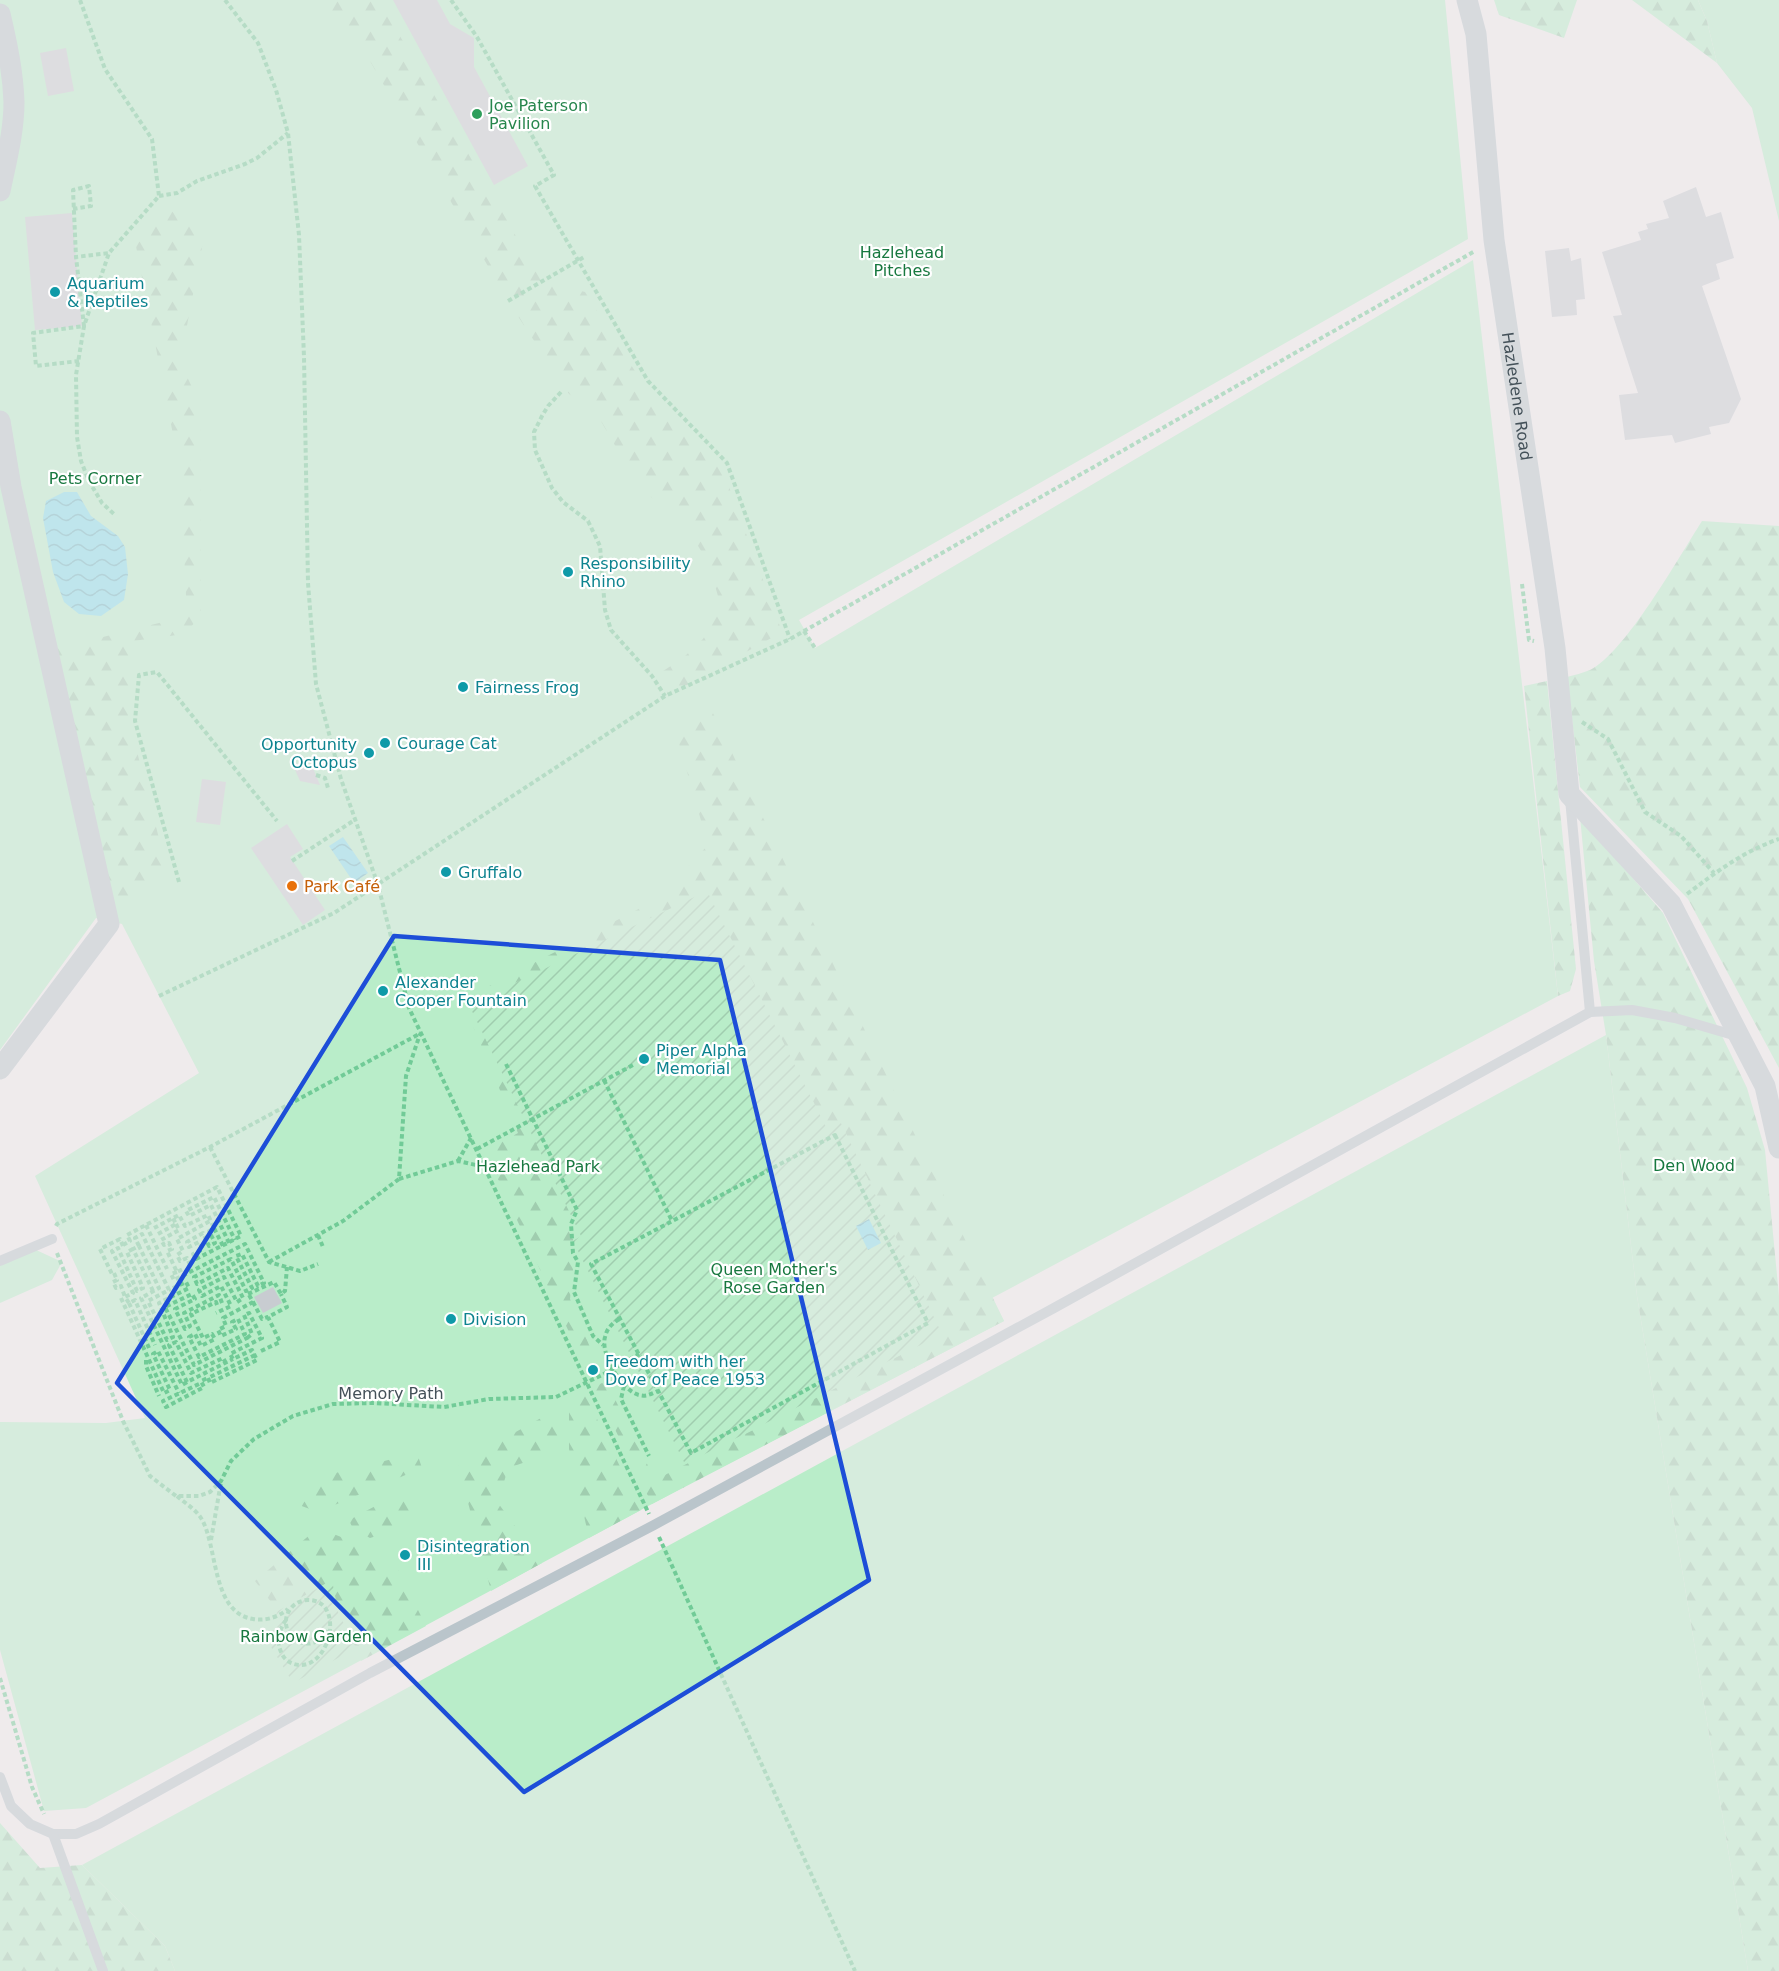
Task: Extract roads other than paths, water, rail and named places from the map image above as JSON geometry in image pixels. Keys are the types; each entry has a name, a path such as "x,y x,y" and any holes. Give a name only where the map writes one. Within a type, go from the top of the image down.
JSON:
{"street":[{"name":"Hazledene Road","path":"1467,0 1476,34 1494,240 1553,637 1569,794"},
{"path":"0,14 11,59 14,104 9,149 0,190"},
{"path":"0,421 11,487 109,924 0,1069"},
{"path":"1569,794 1671,904 1765,1086 1779,1148"}],"lane":[{"path":"1569,794 1590,1012"},
{"path":"0,1777 11,1806 30,1824 53,1834 76,1834 99,1824 370,1673 654,1525 1054,1308 1590,1012 1632,1010 1675,1018 1740,1038"},
{"path":"0,1261 52,1239"},
{"path":"53,1834 103,1971"}],"water":[{"path":"64,492 77,492 91,516 118,536 125,547 128,574 124,600 101,616 79,614 64,602 53,572 43,518 46,501"},
{"path":"343,837 368,873 354,883 329,846"},
{"path":"869,1219 881,1243 868,1250 856,1226"}],"place":[{"name":"Joe Paterson Pavilion","path":"477,114"},
{"name":"Aquarium & Reptiles","path":"55,292"},
{"name":"Responsibility Rhino","path":"568,572"},
{"name":"Fairness Frog","path":"463,687"},
{"name":"Courage Cat","path":"385,743"},
{"name":"Opportunity Octopus","path":"369,753"},
{"name":"Gruffalo","path":"446,872"},
{"name":"Park Café","path":"292,886"},
{"name":"Alexander Cooper Fountain","path":"383,991"},
{"name":"Piper Alpha Memorial","path":"644,1059"},
{"name":"Division","path":"451,1319"},
{"name":"Freedom with her Dove of Peace 1953","path":"593,1370"},
{"name":"Disintegration III","path":"405,1555"}],"park label":[{"name":"Hazlehead Pitches","path":"902,261"},
{"name":"Pets Corner","path":"95,478"},
{"name":"Den Wood","path":"1694,1165"},
{"name":"Hazlehead Park","path":"538,1166"},
{"name":"Queen Mother's Rose Garden","path":"774,1278"},
{"name":"Rainbow Garden","path":"306,1636"}]}
